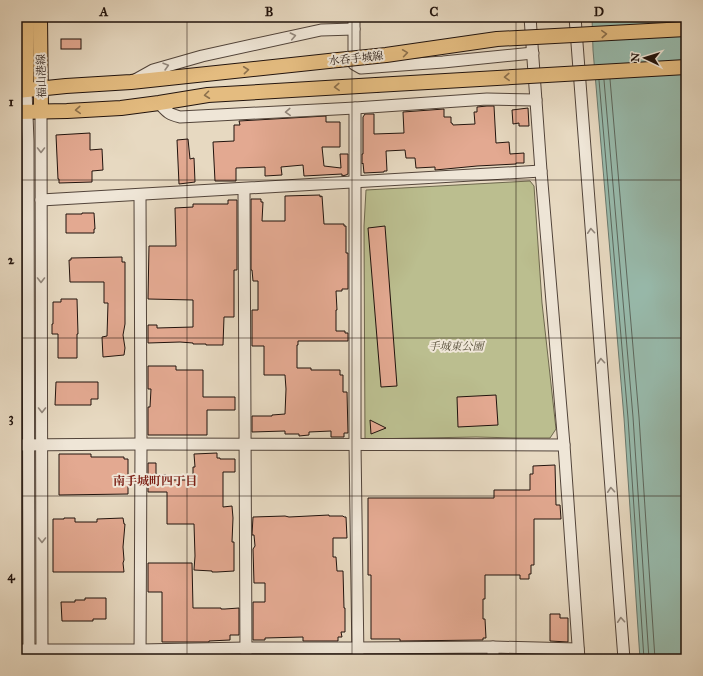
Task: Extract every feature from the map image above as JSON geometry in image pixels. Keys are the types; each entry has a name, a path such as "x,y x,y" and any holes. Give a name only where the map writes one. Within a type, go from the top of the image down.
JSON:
{"main road":[{"name":"福山港線","path":"22,91 27,17"},
{"name":"福山港線","path":"22,112 41,111 42,88 40,17"},
{"name":"水呑手城線","path":"22,91 42,88 130,82 386,55 497,40 686,29"},
{"path":"41,111 121,108 208,95 686,67"}],"street":[{"path":"354,17 354,64 361,68 533,53"},
{"path":"17,650 29,655 246,653 358,654 493,647 578,654 564,444 540,171 530,17"},
{"path":"575,17 624,659"},
{"path":"130,82 153,70 202,56 321,30 354,29"},
{"path":"22,91 22,112 28,141 22,200 29,445 29,655"},
{"path":"159,103 166,112 180,117 355,108 487,99 536,100"},
{"path":"355,108 355,444 358,654"},
{"path":"41,111 42,655"},
{"path":"41,200 540,171"},
{"path":"244,188 246,653"},
{"path":"140,194 140,655"},
{"path":"17,445 564,444"},
{"path":"493,647 493,659"}],"green space":[{"name":"手城東公園","path":"530,181 534,186 542,303 556,429 550,438 476,437 365,439 364,226 366,190"}],"water":[{"path":"592,17 686,17 686,659 640,659 624,418 593,50"}],"building":[{"path":"61,39 81,39 81,49 61,49"},
{"path":"494,106 496,143 509,142 510,154 524,153 524,163 435,170 435,167 416,168 415,158 406,158 405,150 386,151 387,171 364,173 362,154 363,117 365,114 374,114 374,134 404,133 403,112 444,109 444,117 451,117 451,123 453,125 475,124 474,112 477,112 477,107"},
{"path":"528,108 529,126 519,126 519,123 513,124 512,110"},
{"path":"326,116 326,122 340,122 340,147 322,147 324,166 341,168 340,154 348,154 348,174 342,176 342,174 304,176 303,165 281,167 282,175 265,176 265,167 236,168 236,181 215,181 213,142 234,141 234,125 240,125 239,121"},
{"path":"90,133 90,150 102,149 103,170 92,171 92,182 59,183 56,135"},
{"path":"188,139 190,159 194,158 195,182 179,184 177,140"},
{"path":"320,195 320,197 322,196 324,224 344,224 344,226 346,226 348,289 336,291 336,331 345,331 345,333 348,333 348,341 298,341 297,368 311,368 311,370 340,370 340,375 343,375 343,392 347,392 348,433 344,433 344,437 331,437 331,431 309,432 309,435 299,436 299,434 285,434 285,431 252,432 252,416 272,416 285,414 286,389 285,375 264,375 264,346 252,346 252,310 258,310 258,281 253,281 251,270 251,199 261,199 261,202 263,202 262,221 285,221 285,196"},
{"path":"228,200 237,200 237,270 234,270 234,317 224,317 223,345 180,342 148,343 148,325 157,325 157,328 193,327 193,300 148,299 149,246 176,246 175,208 193,207 193,204 228,204"},
{"path":"94,213 94,233 66,233 66,214"},
{"path":"385,226 397,386 381,387 368,228"},
{"path":"122,257 122,262 125,262 125,324 123,335 125,348 124,355 103,357 102,337 107,336 108,303 104,303 104,282 70,282 69,260 71,260 71,258"},
{"path":"61,299 77,299 77,358 58,358 58,334 52,334 53,302 61,302"},
{"path":"148,366 176,366 176,370 203,370 203,397 235,397 235,410 207,410 207,435 148,435 148,407 150,407 151,389 148,389"},
{"path":"56,382 98,382 98,399 91,399 91,405 55,405"},
{"path":"496,395 498,425 458,427 457,397"},
{"path":"370,420 386,428 371,434"},
{"path":"217,453 217,458 220,459 235,459 235,472 223,472 223,507 232,506 234,571 212,572 194,570 194,524 167,524 167,492 148,492 148,463 156,463 156,475 166,475 166,480 193,480 193,467 195,467 194,454"},
{"path":"59,454 91,454 91,457 124,457 124,459 128,459 128,494 59,495"},
{"path":"555,465 556,505 560,505 561,519 534,519 534,565 531,565 531,574 529,574 529,579 520,579 520,575 485,575 483,619 485,619 486,638 483,638 483,640 400,641 400,639 371,639 371,575 368,575 368,498 494,498 494,490 530,490 530,474 533,474 533,466"},
{"path":"329,515 346,517 347,538 333,538 333,557 336,557 337,571 343,571 345,632 341,632 342,637 338,637 338,641 303,641 303,637 265,638 265,640 253,640 253,602 265,602 265,583 254,583 253,549 255,546 254,535 252,535 253,517"},
{"path":"75,518 75,522 97,522 97,519 123,518 125,524 123,547 124,572 53,572 53,519"},
{"path":"148,563 192,563 193,608 239,608 239,635 230,635 230,640 209,642 162,642 162,592 148,592"},
{"path":"85,598 106,598 106,619 93,619 93,621 62,621 61,602 75,602 75,600 85,600"},
{"path":"550,614 560,614 560,618 568,618 568,642 550,641"}],"district":[{"name":"南手城町四丁目","path":"155,481"}]}
